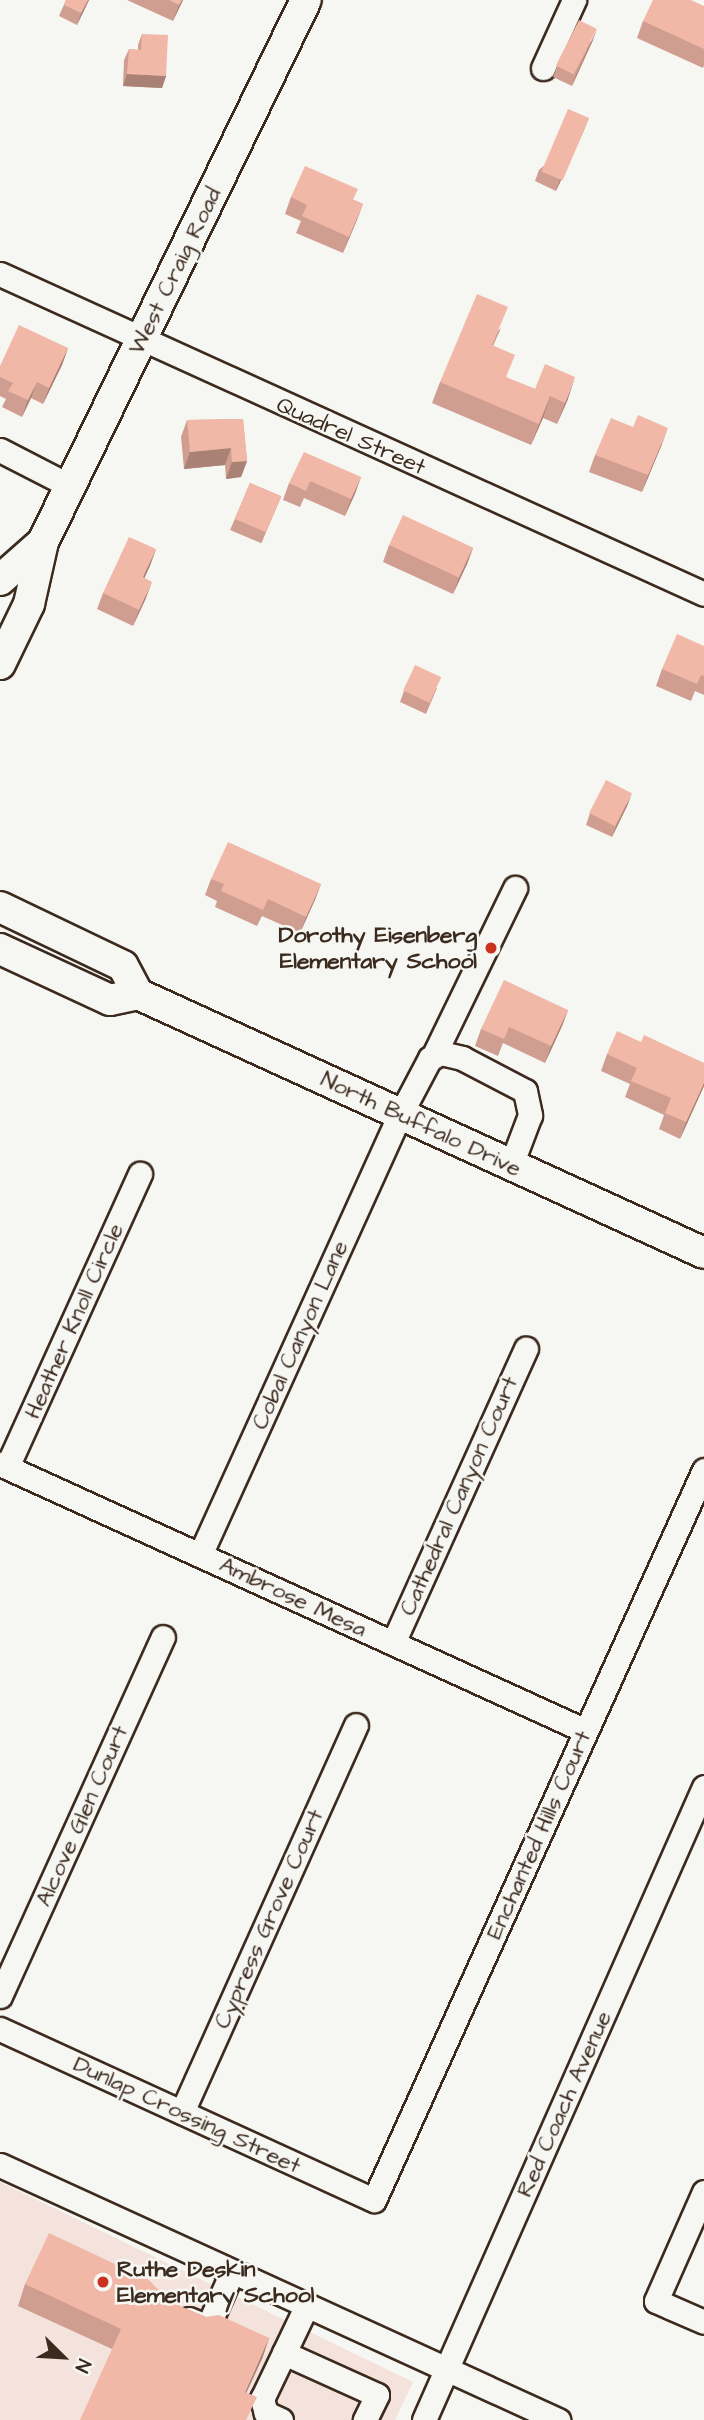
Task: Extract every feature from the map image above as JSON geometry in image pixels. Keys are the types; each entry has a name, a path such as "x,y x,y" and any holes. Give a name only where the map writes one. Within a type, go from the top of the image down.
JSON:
{"main road":[{"name":"West Craig Road","path":"0,664 29,604 43,542 306,0"},
{"name":"West Craig Road","path":"0,580 43,542"},
{"path":"0,907 123,966 138,994 110,1000 0,949"},
{"name":"North Buffalo Drive","path":"138,994 704,1253"}],"street":[{"path":"543,68 575,0"},
{"name":"Quadrel Street","path":"0,274 141,341 704,594"},
{"path":"0,450 70,486"},
{"name":"Cobal Canyon Lane","path":"200,1555 400,1115 433,1057 515,888"},
{"path":"433,1057 442,1053 463,1058 526,1091 530,1115 510,1165"},
{"name":"Heather Knoll Circle","path":"4,1465 140,1174"},
{"name":"Cathedral Canyon Court","path":"393,1643 526,1349"},
{"name":"Ambrose Mesa","path":"4,1465 586,1731"},
{"name":"Enchanted Hills Court","path":"374,2200 704,1470"},
{"name":"Alcove Glen Court","path":"0,1996 163,1637"},
{"name":"Cypress Grove Court","path":"182,2112 356,1726"},
{"name":"Red Coach Avenue","path":"424,2420 704,1787"},
{"name":"Dunlap Crossing Street","path":"0,2029 374,2200"},
{"path":"0,2165 558,2420"},
{"path":"704,2192 656,2301 704,2322"},
{"path":"168,2310 203,2325 210,2322 233,2272"},
{"path":"281,2420 266,2413 262,2399 306,2306"},
{"path":"284,2353 377,2395 365,2420"}],"shaded area":[{"name":"Ruthe Deskin Elementary School","path":"0,2182 413,2382 395,2420 0,2420"}],"building":[{"path":"66,0 88,0 81,13 64,5"},
{"path":"169,0 182,0 179,5"},
{"path":"653,0 691,0 704,6 704,49 643,21"},
{"path":"579,20 597,29 574,75 556,65"},
{"path":"142,34 168,35 166,76 127,74 129,49 141,50"},
{"path":"568,109 589,118 563,181 541,172"},
{"path":"305,166 358,189 353,200 363,204 349,237 302,216 307,205 291,197"},
{"path":"477,294 508,307 492,345 515,355 506,377 535,389 545,364 575,377 565,403 550,396 539,424 440,382"},
{"path":"19,325 68,348 49,388 37,382 28,400 8,391 13,383 0,377 0,366"},
{"path":"638,415 668,428 648,475 595,455 611,418 633,427"},
{"path":"243,419 247,461 232,462 231,448 190,452 187,420"},
{"path":"304,452 361,477 351,499 310,481 306,491 289,483"},
{"path":"250,483 281,496 266,532 235,519"},
{"path":"403,515 473,548 459,577 389,545"},
{"path":"129,537 156,549 143,577 152,582 139,610 103,593"},
{"path":"677,634 704,646 704,676 701,675 697,684 662,669"},
{"path":"415,665 441,677 429,703 403,690"},
{"path":"606,780 632,793 615,826 589,813"},
{"path":"228,842 321,884 306,917 268,899 263,910 221,891 224,884 211,879"},
{"path":"504,980 568,1010 551,1046 509,1027 504,1039 481,1029"},
{"path":"617,1031 641,1042 644,1035 704,1063 704,1083 686,1122 665,1113 671,1098 631,1081 637,1068 607,1054"},
{"path":"49,2233 149,2280 170,2302 206,2317 219,2315 269,2338 245,2392 257,2397 246,2420 80,2420 121,2329 25,2284"}],"place":[{"name":"Dorothy Eisenberg Elementary School","path":"491,948"},
{"name":"Ruthe Deskin Elementary School","path":"103,2282"}]}
